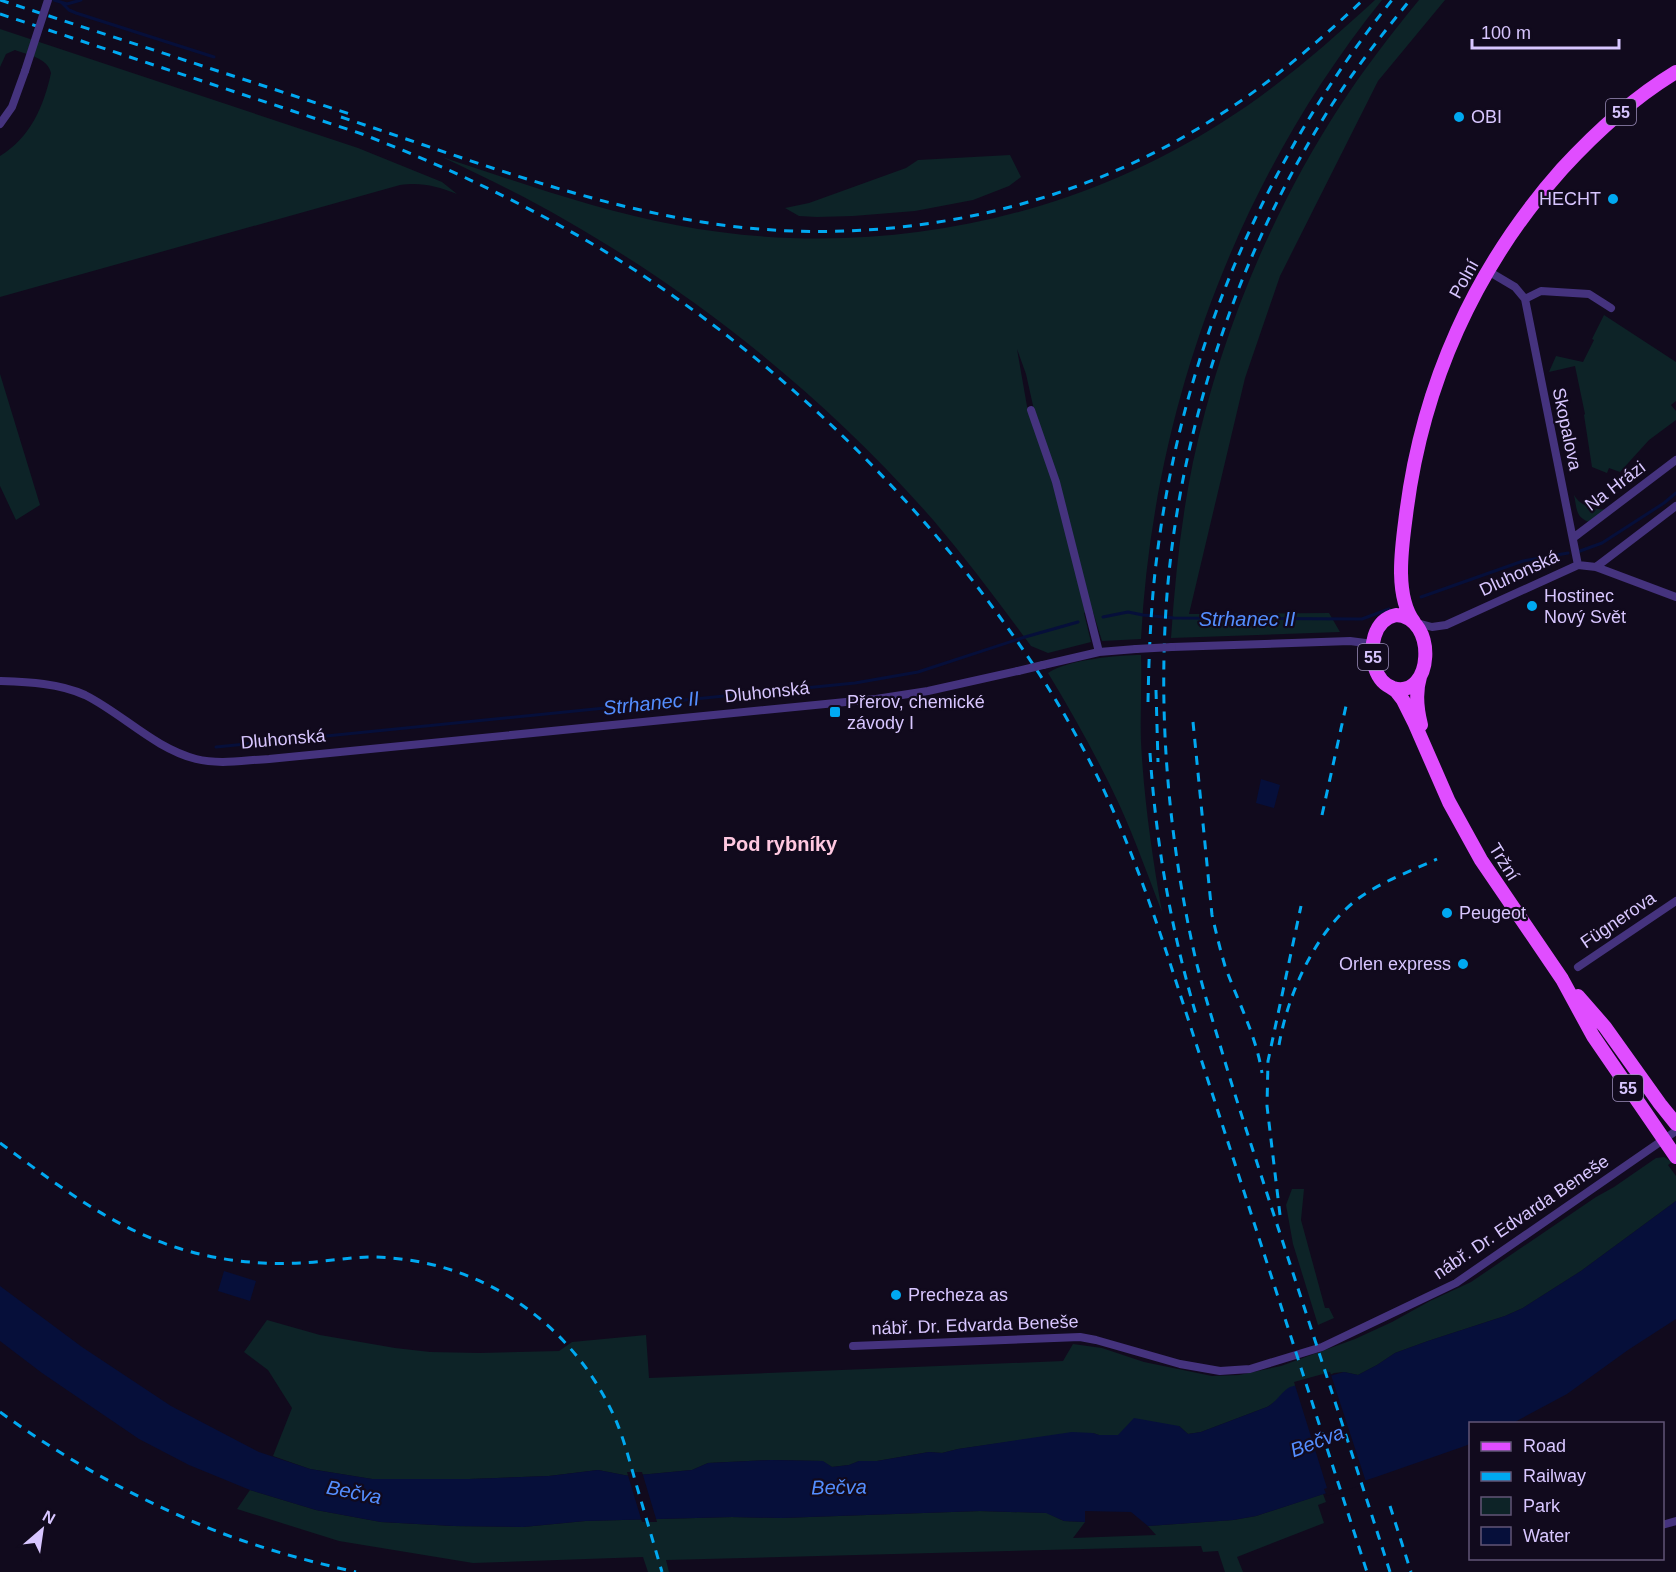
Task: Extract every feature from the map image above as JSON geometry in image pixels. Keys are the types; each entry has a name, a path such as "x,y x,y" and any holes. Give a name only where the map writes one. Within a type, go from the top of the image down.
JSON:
{"main road":[{"name":"Polní","path":"1414,621 1402,592 1409,492 1423,424 1454,338 1488,271 1524,216 1572,158 1633,101 1676,72"},
{"name":"Polní","path":"1384,619 1393,604 1402,569"},
{"name":"Dluhonská","path":"1384,619 1402,615 1414,621"},
{"name":"55","path":"1384,619 1376,631 1372,644 1373,659 1377,674 1383,682 1396,689 1408,687 1418,681 1425,662 1425,647 1414,621"},
{"name":"Tržní","path":"1420,676 1417,698 1429,757"},
{"name":"Tržní","path":"1390,687 1403,700 1449,802 1471,843 1562,979 1593,1036 1676,1157"},
{"name":"Tržní","path":"1562,979 1605,1027 1676,1124"}],"street":[{"path":"0,124 12,107 48,0"},
{"path":"1488,271 1515,287 1525,299 1541,291 1589,294 1611,308"},
{"name":"Skopalova","path":"1525,299 1578,566"},
{"path":"1031,410 1056,482 1099,652"},
{"name":"Na Hrázi","path":"1573,538 1676,460"},
{"path":"1596,567 1676,506"},
{"name":"Dluhonská","path":"1414,621 1426,627 1446,625 1578,566 1596,567 1676,597"},
{"name":"Dluhonská","path":"1425,647 1434,634 1446,625"},
{"name":"Dluhonská","path":"0,681 56,686 76,692 98,702 170,749 194,758 226,762 876,699 928,692 1099,652 1136,648 1350,641 1372,644"},
{"name":"Fügnerova","path":"1578,967 1676,900"},
{"name":"nábř. Dr. Edvarda Beneše","path":"854,1346 1080,1337 1211,1371 1235,1371 1259,1366 1323,1347 1456,1283 1676,1131"}],"green space":[{"path":"1375,0 1382,0 1331,70 1285,143 1245,221 1212,301 1184,383 1163,467 1149,553 1141,639 1102,641 1093,612 1084,613 1091,642 1048,653 1031,646 934,521 894,477 808,394 763,356 668,284 618,252 536,204 442,157 617,212 676,225 747,235 817,239 888,235 958,226 1027,210 1094,187 1159,158 1221,123 1262,95","holes":["1017,349 1026,374 1034,410 1028,412"]},
{"path":"1419,0 1445,0 1378,81 1280,276 1245,378 1189,614 1329,613 1340,632 1171,638 1179,550 1193,462 1218,369 1250,278 1291,190 1315,147 1359,79"},
{"path":"0,29 358,148 442,182 457,194 429,185 400,185 0,297 0,156 20,140 34,120 40,109 51,73 42,60 15,50 6,54 0,67"},
{"path":"1010,155 1021,177 1009,186 973,200 915,211 853,216 799,216 785,208 809,203 906,168 918,160"},
{"path":"1604,315 1676,362 1676,401 1671,405 1676,411 1676,420 1649,440 1620,472 1609,468 1607,473 1592,467 1585,414 1575,366 1549,372 1556,356 1583,362"},
{"path":"0,374 40,505 16,520 0,486"},
{"path":"1574,495 1576,499 1588,506 1607,509 1589,522 1584,520 1576,508"},
{"path":"1141,655 1142,764 1162,912 1119,804 1048,673 1056,668 1079,662 1106,657"},
{"path":"1664,1157 1672,1162 1668,1165 1676,1176 1676,1201 1581,1271 1523,1308 1395,1353 1358,1375 1344,1372 1334,1373 1267,1407 1201,1432 1188,1434 1179,1426 1118,1435 1072,1433 942,1453 929,1452 877,1461 859,1461 832,1467 822,1461 771,1460 708,1463 692,1470 629,1476 598,1470 549,1476 372,1479 310,1469 273,1456 292,1408 268,1370 244,1352 267,1320 320,1335 430,1352 559,1351 572,1342 646,1335 649,1378 1063,1361 1073,1344 1102,1348 1144,1362 1212,1376 1239,1375 1281,1366 1355,1339 1471,1282 1656,1158"},
{"path":"1292,1189 1304,1189 1301,1220 1325,1308 1329,1308 1334,1318 1318,1325 1293,1244 1286,1205"},
{"path":"250,1490 316,1510 381,1522 523,1527 585,1521 781,1518 980,1511 1047,1513 1064,1521 1085,1522 1073,1538 1156,1535 1148,1526 1233,1520 1256,1516 1323,1494 1326,1502 1318,1505 1324,1523 1237,1557 1243,1572 1225,1572 1218,1551 1203,1552 1201,1546 666,1560 669,1572 648,1572 643,1557 473,1563 339,1541 237,1509"}],"water":[{"path":"1261,779 1280,785 1274,808 1256,803"},
{"name":"Bečva","path":"1676,1201 1676,1319 1567,1394 1515,1422 1469,1422 1469,1444 1256,1516 1233,1520 1148,1526 1131,1512 1085,1511 1085,1522 1064,1521 1046,1513 980,1511 781,1518 585,1521 523,1527 381,1522 316,1510 250,1490 189,1465 139,1439 42,1373 0,1341 0,1286 82,1347 171,1406 259,1452 310,1469 372,1479 549,1476 598,1470 629,1476 692,1470 708,1463 771,1460 823,1461 832,1467 859,1461 877,1461 929,1452 942,1453 1072,1432 1118,1435 1134,1418 1179,1426 1188,1434 1201,1432 1267,1407 1290,1387 1344,1372 1358,1375 1395,1353 1505,1316 1523,1308 1581,1271"},
{"path":"224,1271 256,1281 250,1301 218,1291"}],"pier":[{"path":"1330,1372 1368,1483 1327,1496 1324,1489 1327,1488 1294,1382"},
{"path":"627,1472 642,1472 657,1522 642,1522"}],"waterway":[{"path":"54,0 67,4 81,0"},
{"path":"61,2 76,13 214,57"},
{"name":"Strhanec II","path":"1580,551 1602,543 1676,493"},
{"name":"Strhanec II","path":"1421,597 1523,561 1568,553"},
{"name":"Strhanec II","path":"1103,617 1128,612 1174,618 1362,619 1389,609"},
{"name":"Strhanec II","path":"216,747 855,683 918,672 1078,622"}],"railway":[{"path":"0,0 353,115"},
{"path":"341,117 519,177 610,203 702,222 769,230 837,231 904,227 972,216 1038,199 1102,177 1163,148 1221,114 1259,88 1363,0"},
{"path":"1148,702 1154,586 1170,473 1188,400 1210,328 1269,190 1306,124 1347,60 1392,0"},
{"path":"1390,1572 1241,1112 1210,1013 1192,943 1178,865 1168,786 1164,667 1171,559 1181,490 1196,421 1216,353 1240,286 1268,221 1300,159 1335,100 1371,49 1410,0"},
{"path":"0,14 362,134 424,159 572,232 654,283 756,358 850,443 936,536 976,585 1044,681 1079,741 1118,822 1141,878 1170,963 1367,1572"},
{"path":"1156,690 1158,762"},
{"path":"1322,815 1346,706"},
{"path":"1193,722 1212,915 1225,966 1251,1032 1262,1073"},
{"path":"1150,753 1156,820 1166,887 1197,1018"},
{"path":"1279,1045 1283,1025 1297,984 1306,964 1330,927 1344,911 1368,892 1437,859"},
{"path":"1280,1215 1267,1106 1268,1061 1301,906"},
{"path":"0,1143 89,1206 137,1232 188,1251 244,1262 309,1262 373,1257 412,1260 449,1269 484,1283 516,1301 546,1324 573,1351 595,1382 614,1416 626,1448 662,1572"},
{"path":"0,1412 80,1465 165,1509 256,1545 356,1572"},
{"path":"1390,1506 1411,1572"}],"place":[{"name":"OBI","path":"1459,117"},
{"name":"HECHT","path":"1613,199"},
{"name":"Hostinec Nový Svět","path":"1532,606"},
{"name":"Přerov, chemické závody I","path":"835,712"},
{"name":"Peugeot","path":"1447,913"},
{"name":"Orlen express","path":"1463,964"},
{"name":"Precheza as","path":"896,1295"}],"district":[{"name":"Pod rybníky","path":"780,844"}]}
